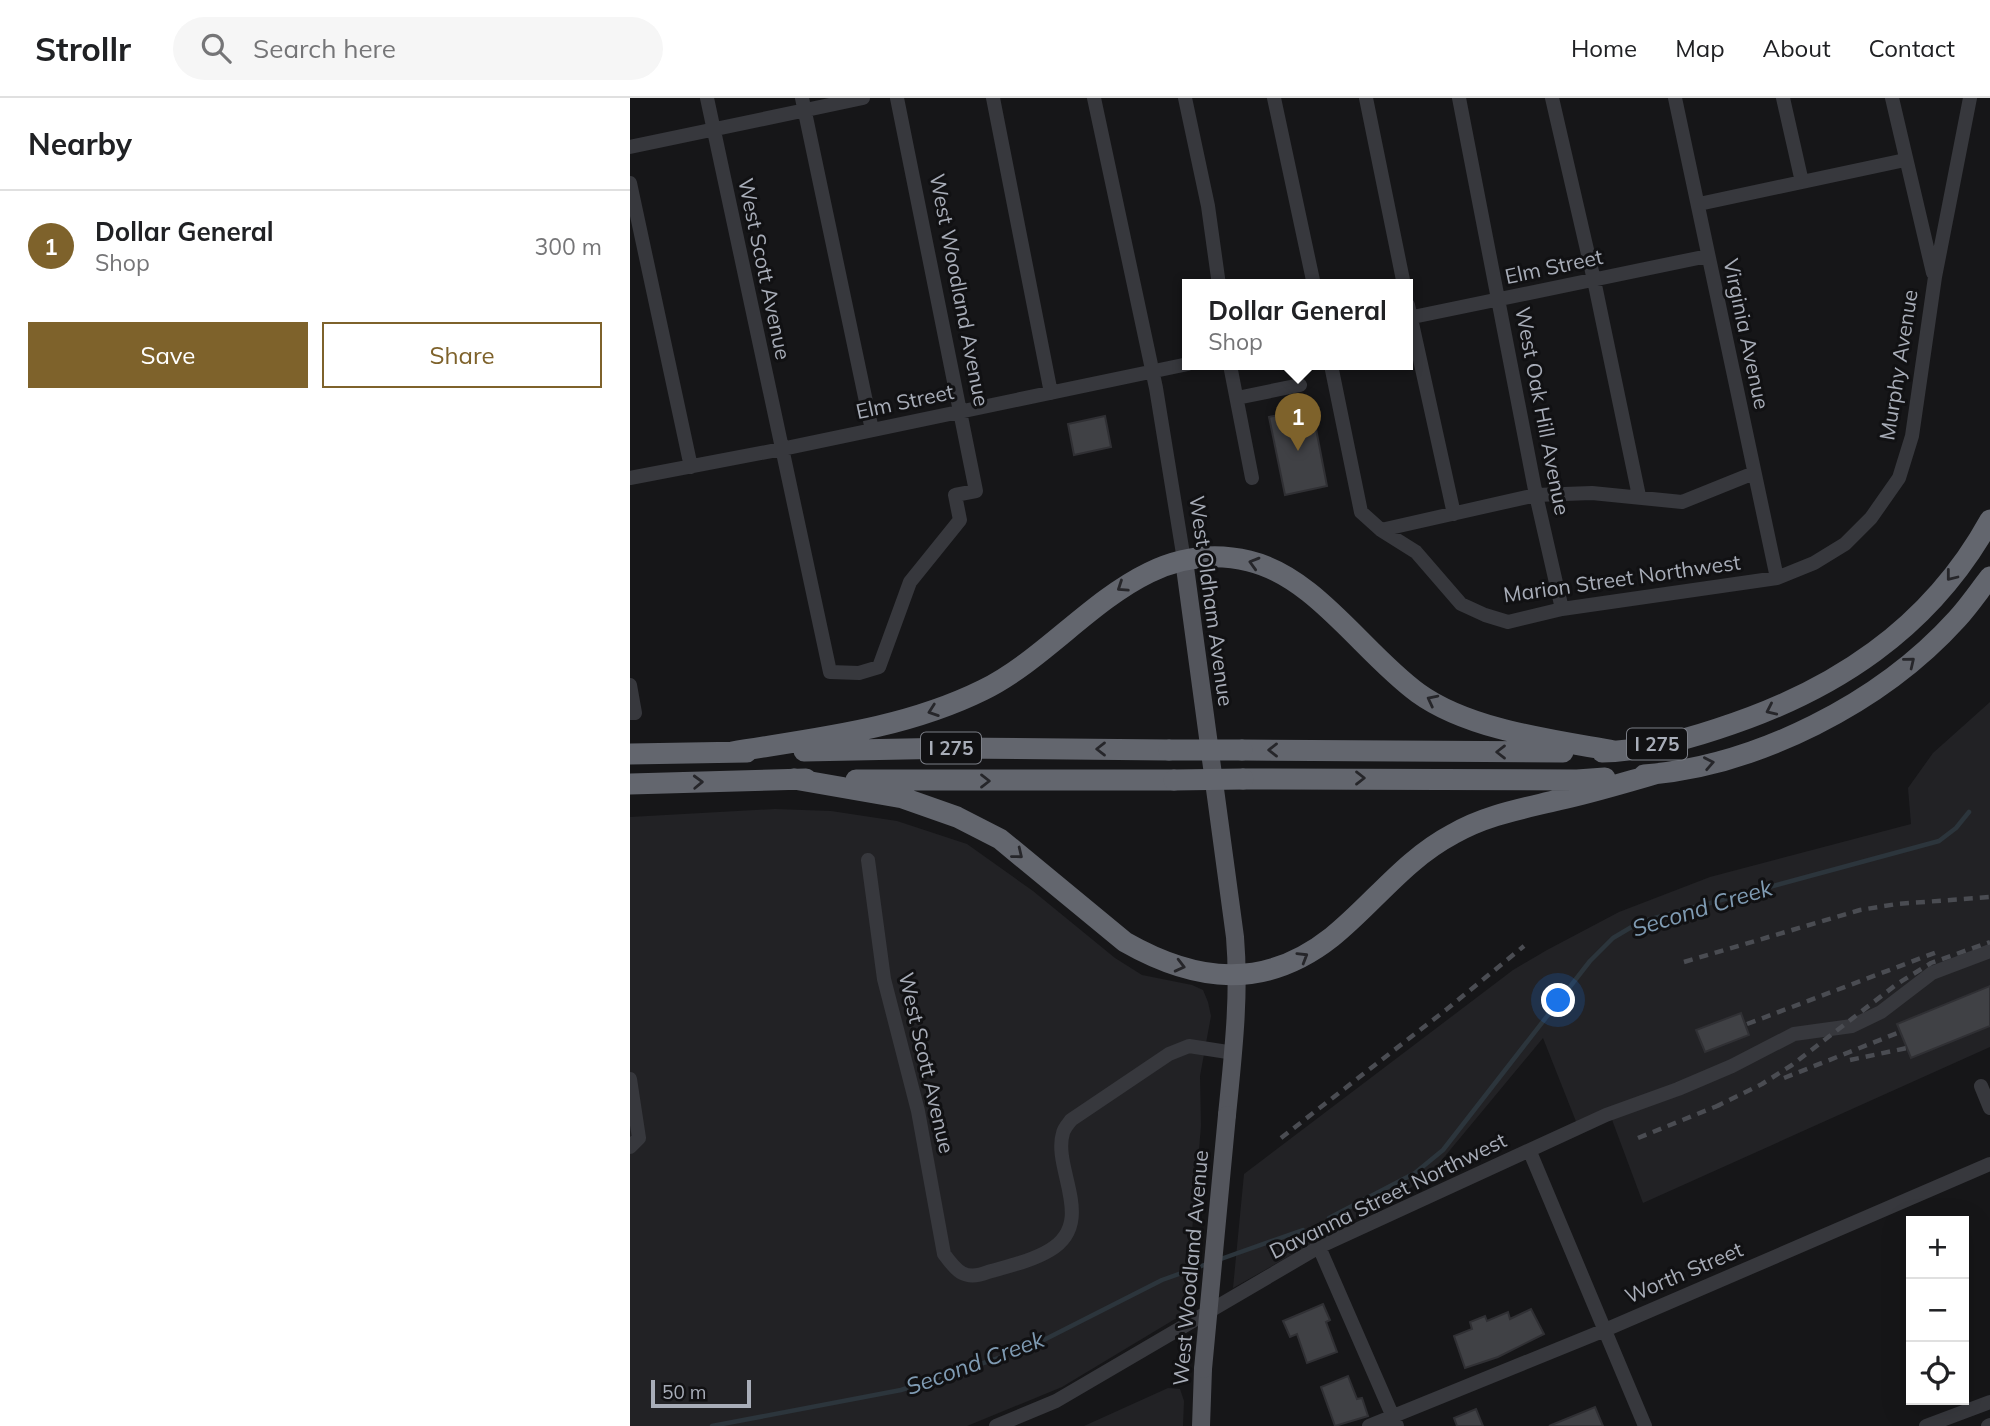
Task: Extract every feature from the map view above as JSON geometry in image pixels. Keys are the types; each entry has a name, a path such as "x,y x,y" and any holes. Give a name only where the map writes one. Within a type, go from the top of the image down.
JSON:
{"highway":[{"name":"I 275","path":"630,754 955,748 1614,751 1684,740 1764,714 1836,679 1897,635 1928,606 1980,538 1990,520"},
{"path":"732,752 874,729 935,710 985,690 1040,653 1097,605 1131,581 1184,560 1212,557 1249,560 1279,571 1310,592 1369,651 1420,694 1468,719 1525,735 1614,751"},
{"name":"I 275","path":"630,784 794,779 1577,780 1656,774 1731,759 1786,739 1848,707 1912,662 1957,619 1990,577"},
{"path":"794,779 903,798 957,817 1000,839 1135,947 1166,962 1206,972 1238,975 1265,972 1289,965 1307,955 1334,936 1405,866 1452,834 1503,812 1656,774"}],"main road":[{"name":"West Oldham Avenue","path":"1184,560 1238,975 1234,1053 1227,1115"},
{"name":"West Woodland Avenue","path":"1201,1426 1203,1369 1227,1115"}],"street":[{"name":"West Scott Avenue","path":"707,98 830,672"},
{"path":"630,147 713,130 803,104 863,98"},
{"name":"West Woodland Avenue","path":"830,672 859,673 879,667 910,582 960,520 955,495 976,491 897,98"},
{"path":"993,98 1051,393"},
{"name":"West Oldham Avenue","path":"1094,98 1152,371 1184,560"},
{"path":"1185,98 1208,206 1218,279"},
{"path":"1274,98 1313,279"},
{"path":"1366,98 1403,279"},
{"name":"West Oak Hill Avenue","path":"1458,98 1536,495 1562,609"},
{"path":"1552,98 1594,280 1639,496"},
{"name":"Virginia Avenue","path":"1675,98 1777,578"},
{"path":"1783,98 1802,182"},
{"path":"1892,98 1935,277"},
{"name":"Murphy Avenue","path":"1777,578 1814,564 1845,544 1871,518 1899,478 1912,436 1935,277 1970,98"},
{"path":"803,104 872,430"},
{"path":"1699,204 1905,160"},
{"path":"630,183 691,467"},
{"name":"Elm Street","path":"1413,312 1498,300 1708,256"},
{"path":"1413,331 1454,514"},
{"name":"Elm Street","path":"630,478 1182,365"},
{"path":"1231,370 1252,478"},
{"name":"Marion Street Northwest","path":"1332,370 1361,512 1381,530 1416,552 1461,604 1508,622 1562,609 1777,578"},
{"path":"1237,398 1300,385"},
{"path":"1381,530 1536,495 1592,493 1682,502 1754,473"},
{"path":"630,685 635,713 630,713"},
{"name":"West Scott Avenue","path":"868,860 884,979 918,1111 944,1254 956,1271 979,1276 1049,1251 1060,1242 1069,1226 1073,1205 1061,1142 1063,1130 1071,1119 1169,1054 1189,1046 1234,1053"},
{"name":"Davanna Street Northwest","path":"996,1426 1056,1401 1319,1248 1606,1115 1732,1066 1794,1034 1853,1026 1881,1012 1932,973 1990,951"},
{"path":"630,1079 639,1138 630,1146"},
{"path":"1981,1086 1990,1108"},
{"path":"1530,1152 1646,1426"},
{"name":"Worth Street","path":"1369,1426 1394,1420 1990,1164"},
{"path":"1319,1248 1394,1420"},
{"path":"1931,1425 1990,1402"}],"shaded area":[{"path":"1990,702 1990,1047 1643,1203 1608,1109 1577,1124 1543,1038 1426,1179 1233,1288 1244,1174 1513,970 1619,912 1710,877 1911,824 1908,788 1933,753"},
{"path":"775,809 831,811 897,821 967,844 1033,891 1115,958 1142,975 1192,985 1203,990 1211,1016 1200,1076 1201,1126 1185,1313 1062,1387 967,1426 630,1426 630,817"},
{"path":"1168,1388 1180,1389 1184,1401 1183,1426 1084,1426"}],"building":[{"path":"1312,408 1327,486 1285,495 1269,417"},
{"path":"1105,416 1111,447 1074,455 1068,424"},
{"path":"1990,986 1990,1026 1911,1058 1897,1024"},
{"path":"1741,1013 1749,1035 1705,1052 1696,1030"},
{"path":"1323,1304 1330,1320 1326,1322 1337,1352 1307,1363 1297,1334 1290,1337 1283,1321"},
{"path":"1531,1309 1544,1334 1498,1357 1465,1368 1454,1336 1472,1329 1470,1322 1485,1316 1487,1321 1508,1312 1510,1319"},
{"path":"1348,1376 1357,1399 1362,1398 1368,1416 1335,1426 1321,1387"},
{"path":"1595,1407 1603,1426 1549,1426"},
{"path":"1476,1409 1483,1426 1457,1426 1454,1418"}],"waterway":[{"name":"Second Creek","path":"1329,1218 1415,1173 1443,1150 1590,961 1613,938 1640,922 1939,841 1956,828 1969,812"},
{"name":"Second Creek","path":"1218,1260 1303,1230"},
{"name":"Second Creek","path":"712,1426 901,1390 1026,1349 1162,1280 1207,1264"}],"railway":[{"path":"1684,962 1860,910 1897,904 1990,897"},
{"path":"1715,1107 1762,1084 1792,1065 1897,984 1931,963 1990,942"},
{"path":"1281,1138 1524,946"},
{"path":"1747,1024 1937,952"},
{"path":"1784,1078 1900,1032"},
{"path":"1850,1060 1907,1048"},
{"path":"1638,1138 1722,1104"}],"place":[{"name":"Dollar General","path":"1298,451"}]}
